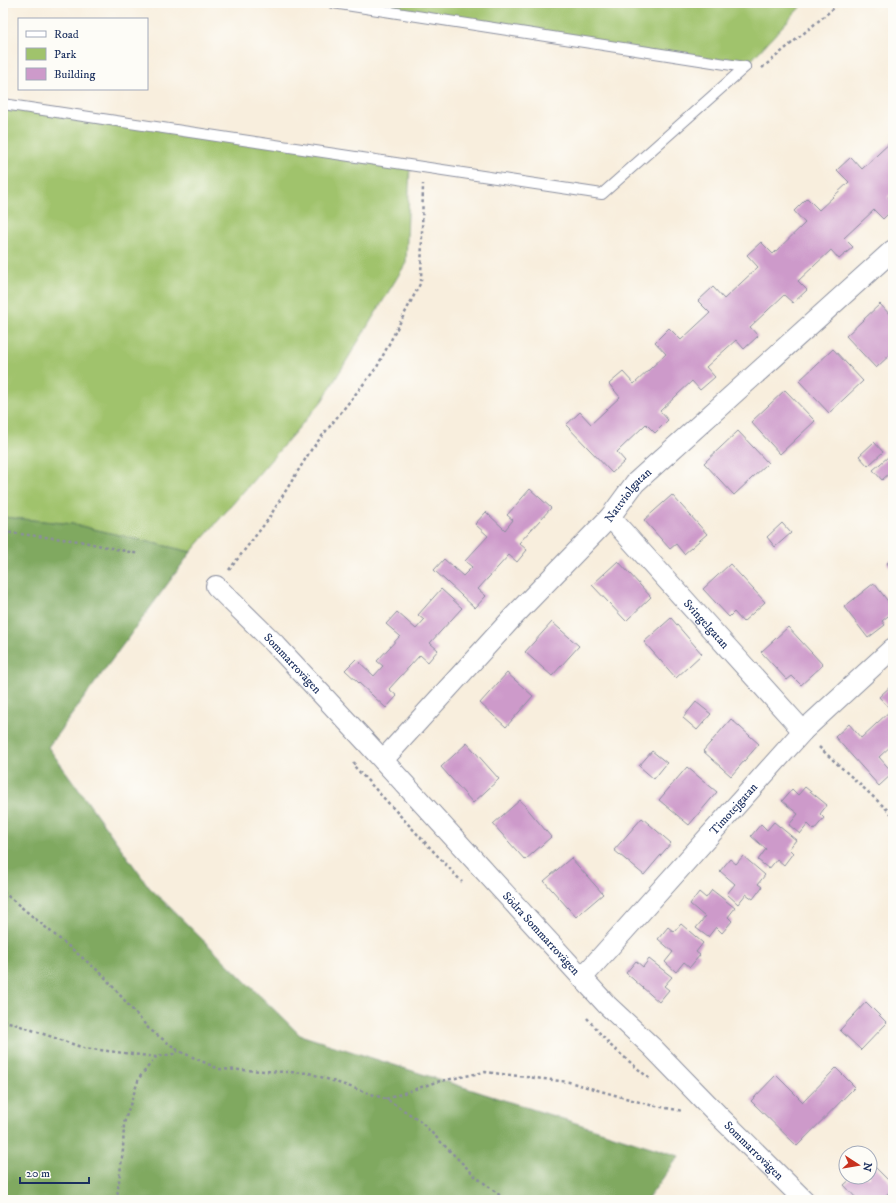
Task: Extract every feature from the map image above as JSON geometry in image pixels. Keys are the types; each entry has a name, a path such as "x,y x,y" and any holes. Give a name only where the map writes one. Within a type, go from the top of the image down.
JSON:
{"street":[{"name":"Nattviolgatan","path":"383,760 514,616 610,517 635,483 893,250"},
{"name":"Svingelgatan","path":"610,517 802,731"},
{"name":"Sommarrovägen","path":"216,586 275,644 368,744"},
{"name":"Timotejgatan","path":"582,978 802,731 893,648"},
{"name":"Södra Sommarrovägen","path":"368,744 607,1005 652,1047 721,1118"},
{"name":"Sommarrovägen","path":"721,1118 804,1200"}],"lane":[{"path":"3,104 602,194 745,67 333,3"}],"path":[{"path":"216,586 267,521 311,450 377,367 421,282 424,167"},
{"path":"3,532 79,541 139,554"},
{"path":"802,731 893,815"},
{"path":"3,892 102,974 149,1029 179,1051 219,1069 309,1073 386,1099 419,1120 475,1176 506,1200"},
{"path":"3,1020 84,1048 156,1057 173,1054 179,1051"},
{"path":"116,1200 123,1150 124,1123 139,1078 156,1057"},
{"path":"386,1099 436,1082 485,1072 569,1082 650,1105 721,1118"}],"green space":[{"path":"333,3 804,3 745,67"},
{"path":"3,104 410,165 406,263 322,401 191,552 72,524 3,517"},
{"path":"3,517 72,524 191,552 48,747 149,887 300,1035 679,1156 647,1200 3,1200"}],"building":[{"path":"893,140 893,192 888,197 893,202 893,209 883,219 874,210 844,238 853,247 839,259 831,250 798,281 807,290 793,303 784,295 750,327 758,336 744,349 736,340 706,367 715,377 700,390 692,381 660,411 668,420 655,433 646,424 617,452 625,461 612,473 566,425 580,412 591,424 620,397 609,384 623,372 634,384 666,354 655,342 669,328 681,340 710,313 698,301 713,287 724,299 758,267 747,255 761,242 773,254 805,223 794,211 807,198 819,210 849,182 837,170 851,157 862,169"},
{"path":"880,304 893,318 893,352 876,368 846,336"},
{"path":"833,349 863,381 829,413 799,381"},
{"path":"785,390 815,421 780,454 751,422"},
{"path":"738,431 768,463 734,495 704,463"},
{"path":"874,442 883,452 868,466 859,456"},
{"path":"888,457 893,462 893,470 882,480 873,470"},
{"path":"530,489 551,508 519,543 527,550 517,562 509,555 478,589 486,596 475,608 434,570 444,559 463,576 472,567 465,561 488,536 475,524 486,512 505,530 513,520 507,515"},
{"path":"672,495 707,534 684,554 676,544 670,549 644,520"},
{"path":"782,523 791,533 775,547 767,537"},
{"path":"893,558 893,571 887,563"},
{"path":"618,561 651,597 626,621 592,585"},
{"path":"730,564 765,602 743,622 734,612 729,617 703,589"},
{"path":"874,583 893,608 893,612 882,621 885,625 868,638 844,607"},
{"path":"441,589 462,608 430,643 438,650 428,662 420,655 389,689 397,696 386,708 345,670 356,659 374,676 383,666 377,661 400,636 386,624 397,612 416,629 424,620 418,615"},
{"path":"671,618 702,654 676,678 644,642"},
{"path":"552,622 579,646 552,676 525,652"},
{"path":"788,627 823,665 801,685 792,676 787,680 761,652"},
{"path":"507,673 533,696 506,727 480,703"},
{"path":"893,684 893,744 879,757 893,773 879,786 835,737 849,724 861,738 891,710 879,697"},
{"path":"696,702 711,714 697,730 683,718"},
{"path":"731,719 759,744 731,776 703,751"},
{"path":"467,743 499,779 473,803 441,767"},
{"path":"652,751 667,763 654,779 639,766"},
{"path":"687,767 717,792 689,825 659,800"},
{"path":"805,787 827,805 820,814 824,818 814,830 808,824 800,834 789,825 798,814 782,801 792,789 798,795"},
{"path":"520,800 551,837 525,860 493,824"},
{"path":"642,818 671,843 644,875 614,850"},
{"path":"774,822 796,840 789,849 793,853 784,865 777,859 769,869 758,860 766,849 751,836 761,824 767,830"},
{"path":"743,856 765,875 758,884 762,887 753,899 746,894 738,904 727,894 735,884 720,871 730,859 736,864"},
{"path":"571,858 603,894 576,917 544,881"},
{"path":"712,890 735,908 728,917 732,921 722,933 716,927 708,937 696,928 705,917 690,904 699,892 706,898"},
{"path":"681,924 703,943 696,952 700,955 690,967 684,962 676,972 665,962 673,952 658,939 668,927 674,932"},
{"path":"649,959 672,977 664,986 669,990 659,1002 626,973 636,961 643,967"},
{"path":"866,1002 887,1023 861,1050 840,1030"},
{"path":"836,1068 855,1087 797,1146 751,1101 776,1075 803,1102"},
{"path":"878,1170 893,1185 893,1188 881,1200 858,1200 844,1185 878,1185"}]}
